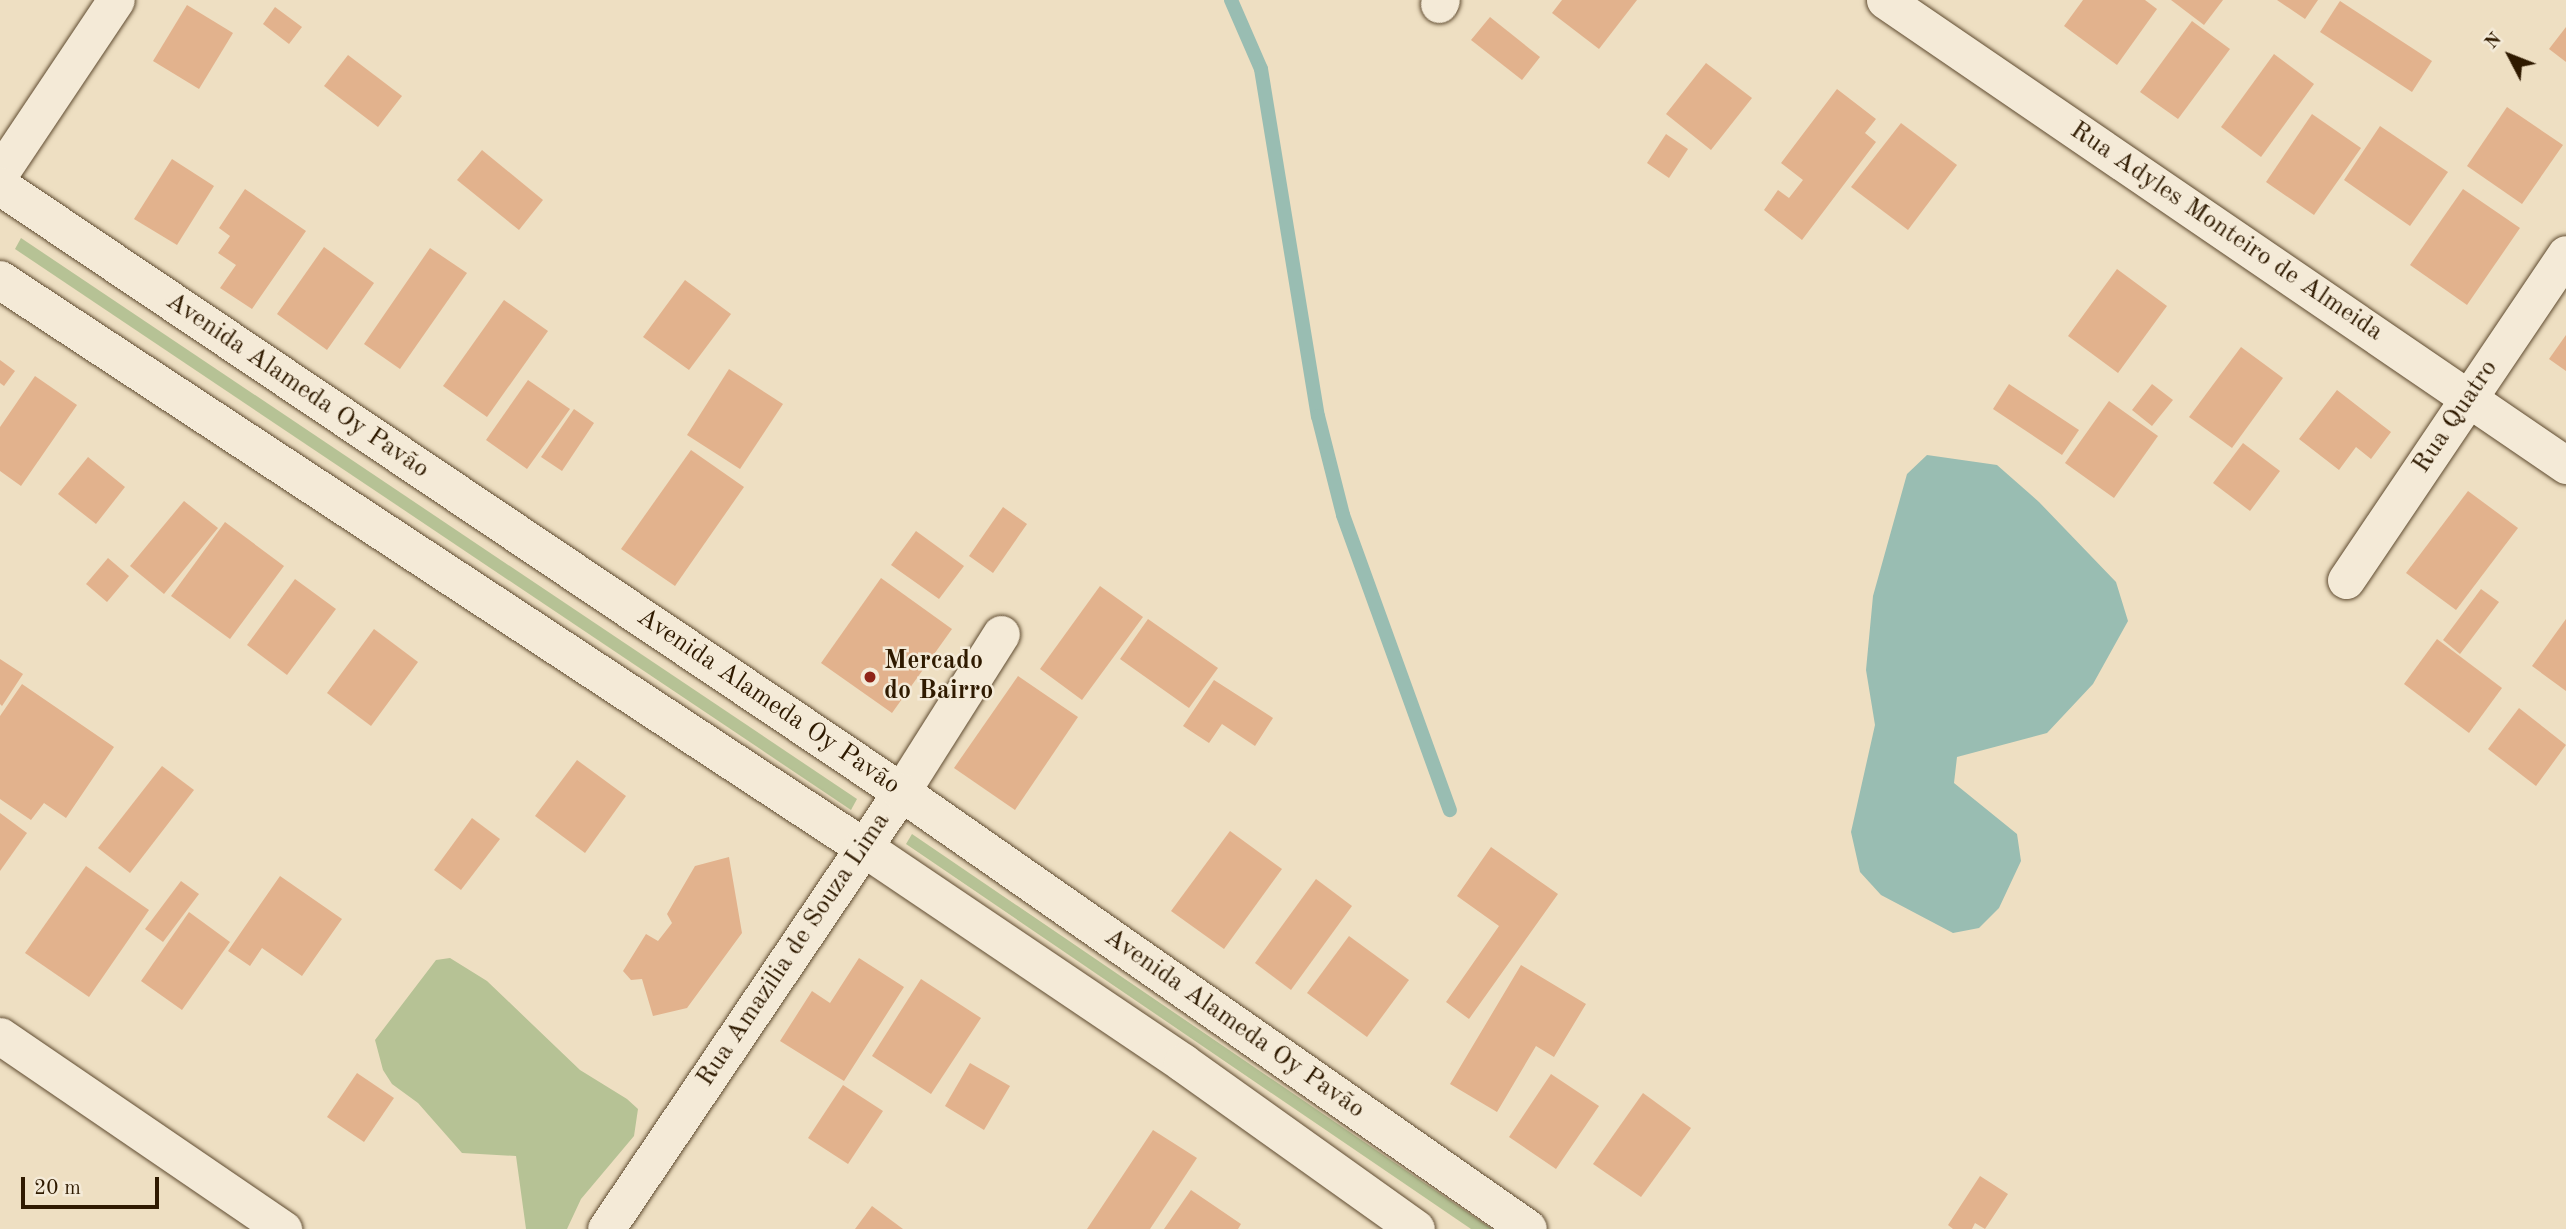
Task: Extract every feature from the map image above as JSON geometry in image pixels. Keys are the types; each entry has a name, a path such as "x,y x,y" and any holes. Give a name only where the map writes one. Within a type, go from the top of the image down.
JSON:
{"street":[{"path":"0,173 116,0"},
{"name":"Rua Adyles Monteiro de Almeida","path":"1885,0 2566,465"},
{"name":"Avenida Alameda Oy Pavão","path":"0,186 901,792 1528,1229"},
{"name":"Rua Quatro","path":"2346,580 2566,254"},
{"path":"0,280 863,847 1183,1063 1416,1229"},
{"name":"Rua Amazilia de Souza Lima","path":"606,1229 901,792 1001,634"},
{"path":"0,1036 283,1229"}],"green space":[{"path":"21,238 857,799 851,810 15,249"},
{"path":"912,834 1492,1229 1471,1229 906,844"},
{"path":"450,958 487,981 580,1070 627,1099 638,1109 634,1136 581,1199 567,1229 526,1229 516,1156 462,1153 418,1103 392,1084 383,1070 375,1040 436,960"}],"water":[{"path":"1927,455 1997,465 2039,502 2116,582 2128,621 2093,684 2047,733 1957,757 1954,783 2017,834 2021,861 1999,908 1979,928 1953,933 1881,895 1860,872 1851,832 1875,725 1866,670 1873,596 1907,474"}],"building":[{"path":"1562,0 1637,0 1599,49 1552,13"},
{"path":"2083,0 2145,0 2157,9 2117,65 2064,26"},
{"path":"2171,0 2223,0 2204,25"},
{"path":"2277,0 2318,0 2305,19"},
{"path":"2340,1 2432,61 2412,92 2320,32"},
{"path":"187,5 233,33 199,89 153,61"},
{"path":"275,7 302,27 289,44 263,24"},
{"path":"1490,17 1540,57 1522,80 1471,40"},
{"path":"2192,21 2230,49 2178,119 2140,92"},
{"path":"2566,27 2566,62 2549,49"},
{"path":"2274,54 2314,84 2261,157 2221,127"},
{"path":"348,55 402,96 378,127 324,86"},
{"path":"1706,63 1752,98 1711,150 1666,114"},
{"path":"1837,89 1876,119 1865,133 1876,142 1802,240 1764,210 1778,190 1789,198 1803,180 1781,163"},
{"path":"2507,107 2563,145 2522,204 2467,166"},
{"path":"2312,114 2361,148 2314,215 2266,182"},
{"path":"1901,123 1957,165 1908,230 1851,187"},
{"path":"2380,126 2448,172 2410,226 2344,180"},
{"path":"1666,134 1688,149 1669,178 1647,163"},
{"path":"482,150 543,200 519,230 457,180"},
{"path":"172,159 214,186 177,245 134,219"},
{"path":"245,189 306,231 252,309 220,288 236,265 218,253 230,236 219,228"},
{"path":"2463,189 2520,228 2467,305 2410,265"},
{"path":"324,247 374,283 327,350 277,314"},
{"path":"430,248 467,273 400,369 364,344"},
{"path":"2117,269 2167,306 2118,373 2068,336"},
{"path":"685,280 731,314 689,370 643,337"},
{"path":"504,300 548,331 487,417 443,386"},
{"path":"2566,335 2566,371 2549,359"},
{"path":"2241,347 2283,378 2232,448 2189,417"},
{"path":"0,360 15,371 4,386 0,383"},
{"path":"729,369 783,404 740,469 687,435"},
{"path":"35,376 77,405 21,486 0,471 0,427"},
{"path":"528,380 570,409 527,469 486,440"},
{"path":"2009,384 2079,430 2062,455 1993,409"},
{"path":"2152,384 2173,400 2152,426 2132,410"},
{"path":"2337,390 2391,432 2371,459 2356,447 2339,470 2299,439"},
{"path":"2109,401 2158,436 2114,498 2065,463"},
{"path":"574,409 594,423 562,471 541,457"},
{"path":"2243,443 2280,471 2250,511 2213,483"},
{"path":"691,450 744,487 675,586 621,549"},
{"path":"88,457 125,487 96,524 58,494"},
{"path":"2468,491 2518,528 2456,610 2406,573"},
{"path":"184,501 218,528 164,594 130,566"},
{"path":"1003,507 1027,524 993,573 969,556"},
{"path":"225,522 284,566 230,639 171,596"},
{"path":"916,531 964,566 939,599 891,565"},
{"path":"108,558 129,576 107,602 86,584"},
{"path":"881,578 952,629 892,713 821,663"},
{"path":"295,579 336,609 287,675 247,645"},
{"path":"1100,586 1143,617 1082,700 1040,669"},
{"path":"2481,589 2499,602 2460,654 2443,640"},
{"path":"1148,619 1218,668 1189,708 1120,659"},
{"path":"2566,619 2566,691 2532,666"},
{"path":"374,629 418,662 371,726 327,693"},
{"path":"2437,639 2502,688 2469,733 2404,684"},
{"path":"0,659 23,674 2,706 0,704"},
{"path":"1018,676 1078,717 1015,810 954,768"},
{"path":"1214,680 1273,718 1255,746 1222,724 1209,743 1183,726"},
{"path":"22,684 114,747 66,818 44,803 31,820 0,799 0,716"},
{"path":"2519,708 2566,745 2536,786 2488,749"},
{"path":"577,760 626,796 585,853 535,816"},
{"path":"162,766 194,790 130,873 98,848"},
{"path":"0,813 27,833 0,871"},
{"path":"472,818 500,839 461,890 434,870"},
{"path":"1230,831 1282,869 1224,949 1171,911"},
{"path":"1491,847 1558,894 1469,1019 1446,1002 1499,926 1457,896"},
{"path":"729,857 742,933 687,1008 653,1016 642,979 631,980 623,971 646,934 658,941 672,923 667,914 695,866"},
{"path":"86,866 149,910 89,997 25,953"},
{"path":"280,876 342,919 302,976 262,948 250,966 228,951"},
{"path":"1316,879 1352,906 1291,990 1255,963"},
{"path":"181,881 199,894 163,942 145,929"},
{"path":"189,912 230,942 182,1010 141,981"},
{"path":"1349,936 1409,980 1367,1037 1307,993"},
{"path":"859,958 904,987 844,1081 780,1041 812,991 830,1003"},
{"path":"1521,965 1586,1004 1554,1057 1536,1046 1497,1112 1450,1084"},
{"path":"921,979 981,1018 931,1094 872,1056"},
{"path":"970,1063 1010,1086 984,1130 945,1106"},
{"path":"357,1073 394,1098 364,1142 327,1117"},
{"path":"1551,1074 1599,1106 1556,1169 1509,1137"},
{"path":"843,1085 883,1111 848,1164 808,1138"},
{"path":"1643,1093 1691,1128 1641,1197 1593,1164"},
{"path":"1153,1130 1197,1158 1150,1229 1087,1229"},
{"path":"1980,1176 2008,1194 1985,1229 1975,1223 1972,1229 1953,1229 1948,1225"},
{"path":"1191,1190 1241,1224 1238,1229 1164,1229"},
{"path":"872,1206 903,1229 855,1229"}],"waterway":[{"path":"1231,0 1261,69 1318,416 1343,515 1450,810"}],"place":[{"name":"Mercado do Bairro","path":"870,677"}]}
